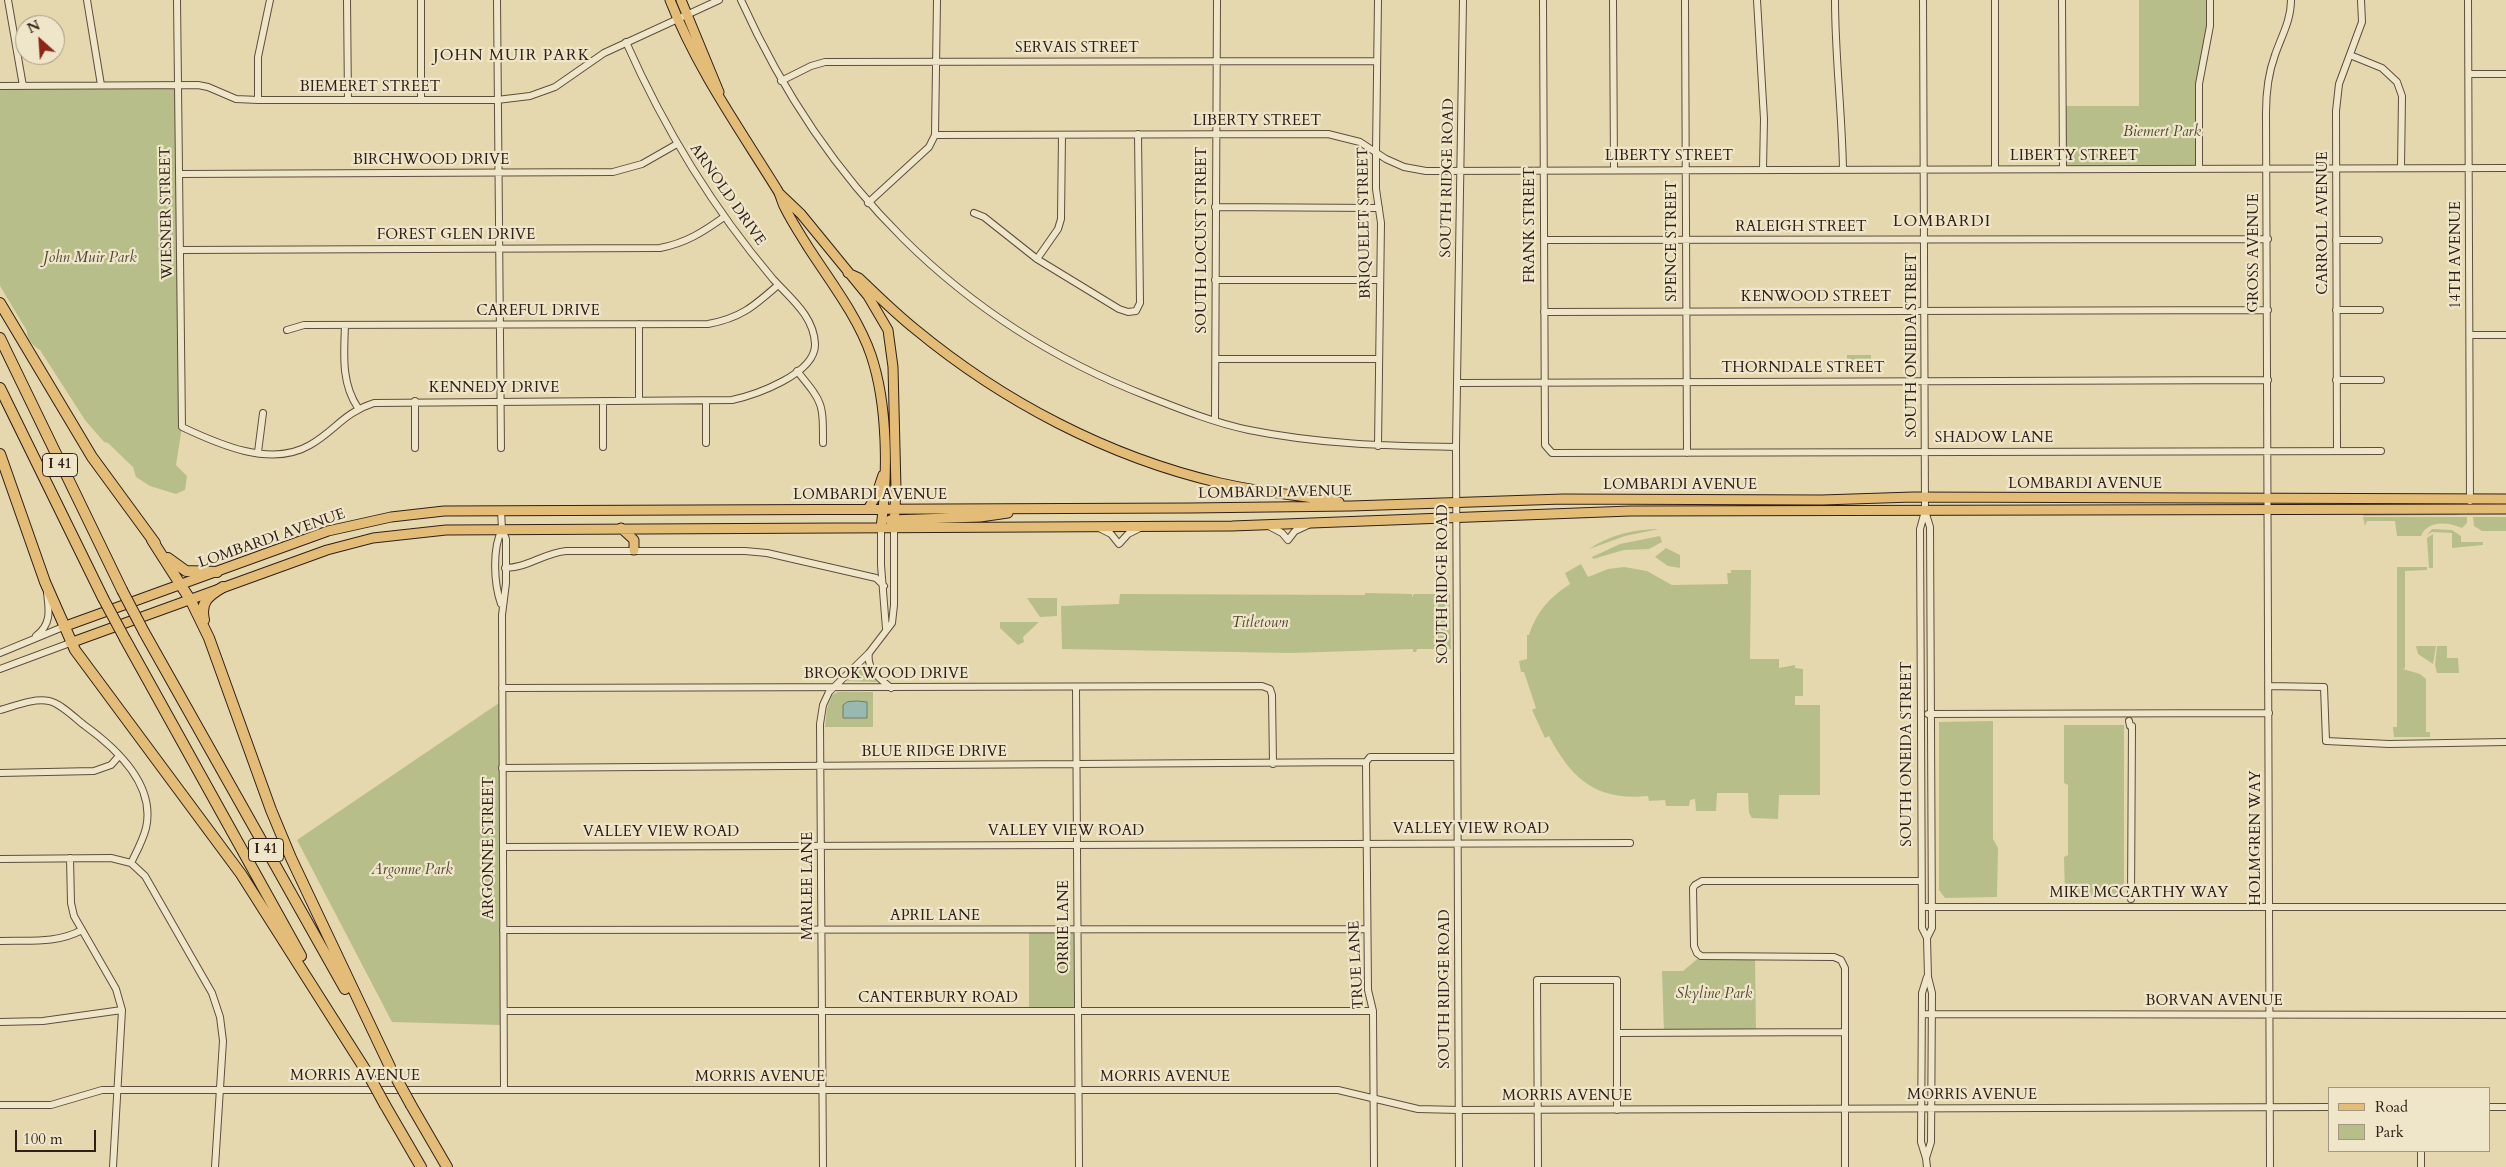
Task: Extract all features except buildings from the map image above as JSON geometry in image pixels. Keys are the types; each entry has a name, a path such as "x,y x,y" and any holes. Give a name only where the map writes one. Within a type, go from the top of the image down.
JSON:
{"highway":[{"path":"0,303 92,457 152,540 190,599 209,638 271,810 291,858 392,1071"},
{"name":"I 41","path":"0,338 144,632 447,1167"},
{"name":"I 41","path":"0,388 125,639 344,1034 421,1167"},
{"path":"0,454 45,582 70,643 241,874 344,1034"},
{"path":"152,540 181,569 188,572 217,572"},
{"path":"209,638 203,604 208,596 223,587"}],"main road":[{"path":"670,0 704,75 780,194 791,220 863,336 873,360 880,388 884,470 884,509 881,528"},
{"path":"681,0 714,77 720,98"},
{"path":"780,194 797,210 873,303 886,326 892,347 894,518 881,528"},
{"path":"848,273 859,278 918,332 976,375 1070,429 1152,462 1218,483 1274,494 1338,502 1351,506"},
{"path":"868,509 876,496 884,470"},
{"name":"LOMBARDI AVENUE","path":"894,518 1023,508 1351,506 1563,500 1822,500 1925,497 2506,498"},
{"name":"LOMBARDI AVENUE","path":"63,628 315,536 371,521 430,512 501,510 884,509 894,518 1096,527 1311,524 1626,512 2506,509"},
{"path":"621,528 634,540"},
{"path":"634,550 634,540 646,528"},
{"name":"LOMBARDI AVENUE","path":"70,643 318,553 369,539 427,532 502,529 881,528"}],"street":[{"path":"8,0 23,86"},
{"path":"87,0 101,85"},
{"name":"WIESNER STREET","path":"177,0 182,426"},
{"path":"258,100 258,57 270,0"},
{"path":"347,0 348,100"},
{"path":"421,0 421,100"},
{"path":"497,0 501,448"},
{"name":"BIEMERET STREET","path":"0,86 178,85 208,87 236,99 258,100 497,100 530,96 555,86 604,53 720,0"},
{"path":"741,0 780,81 814,135 868,203 922,257 971,298 1022,333 1077,365 1123,387 1247,430 1292,438 1378,446 1456,447"},
{"path":"868,203 929,147 936,135 937,0"},
{"name":"SOUTH LOCUST STREET","path":"1214,420 1216,359 1215,134 1217,0"},
{"name":"BRIQUELET STREET","path":"1378,0 1376,152 1380,280 1378,446"},
{"name":"SOUTH RIDGE ROAD","path":"1459,1167 1456,447 1463,0"},
{"name":"FRANK STREET","path":"1543,0 1544,382 1545,445 1547,450"},
{"path":"1613,0 1614,170"},
{"name":"SPENCE STREET","path":"1685,0 1687,453"},
{"path":"1757,0 1757,34 1764,119 1763,169"},
{"path":"1835,0 1835,38 1842,110 1843,169"},
{"name":"SOUTH ONEIDA STREET","path":"1923,0 1925,511 1930,527 1932,907 1932,928 1927,938"},
{"path":"1994,0 1995,169"},
{"path":"2062,0 2063,169"},
{"path":"2200,169 2199,84 2210,26 2210,0"},
{"name":"GROSS AVENUE","path":"2268,510 2267,82 2275,55 2286,30 2292,0"},
{"name":"CARROLL AVENUE","path":"2337,451 2336,111 2339,84 2362,22 2362,0"},
{"name":"14TH AVENUE","path":"2468,0 2470,509"},
{"name":"ARNOLD DRIVE","path":"626,42 676,144 724,217 778,285 804,312 814,335 815,346 812,354"},
{"path":"2350,55 2382,68 2397,82 2402,96 2401,168"},
{"name":"SERVAIS STREET","path":"780,81 811,66 825,62 1377,61"},
{"path":"2469,74 2506,74"},
{"path":"1037,259 1058,229 1061,219 1062,134"},
{"path":"974,213 984,217 1037,259 1119,309 1128,312 1136,311 1140,303 1138,134"},
{"name":"LIBERTY STREET","path":"936,135 1328,134 1350,138 1404,167 1426,171 2506,168"},
{"name":"BIRCHWOOD DRIVE","path":"179,174 614,172 642,164 676,144"},
{"path":"1215,208 1379,208"},
{"name":"FOREST GLEN DRIVE","path":"180,250 660,248 679,244 698,236 724,217"},
{"name":"RALEIGH STREET","path":"1544,240 2268,239"},
{"path":"2336,240 2379,240"},
{"path":"1215,280 1380,280"},
{"name":"CAREFUL DRIVE","path":"286,330 304,325 708,324 728,320 748,311 778,285"},
{"name":"KENWOOD STREET","path":"1544,312 2268,310"},
{"path":"2336,310 2380,310"},
{"path":"639,324 639,401"},
{"path":"345,325 344,365 346,383 358,408"},
{"path":"2470,335 2506,335"},
{"name":"KENNEDY DRIVE","path":"182,426 226,446 258,452 289,452 309,446 358,408 384,402 732,400 759,393 797,371 812,354"},
{"path":"1216,359 1379,359"},
{"path":"797,371 820,399 823,411 823,443"},
{"name":"THORNDALE STREET","path":"1458,383 2268,380"},
{"path":"2336,380 2381,380"},
{"path":"880,388 893,388"},
{"path":"706,400 706,443"},
{"path":"415,401 415,448"},
{"path":"603,401 603,447"},
{"path":"258,452 263,413"},
{"name":"SHADOW LANE","path":"1547,450 1552,453 2381,451"},
{"name":"ARGONNE STREET","path":"501,510 502,529 506,539 506,568 502,606 504,1090"},
{"name":"HOLMGREN WAY","path":"2268,510 2270,1167"},
{"name":"SOUTH ONEIDA STREET","path":"1925,511 1920,527 1921,881 1922,928 1927,938 1928,977 1932,993 1932,1142 1926,1158"},
{"name":"MARLEE LANE","path":"824,1167 820,724 825,700 833,687 869,654 892,623 894,613 894,518"},
{"path":"1267,525 1280,532 1288,540 1297,530 1311,524"},
{"path":"1096,527 1111,534 1119,544 1129,532 1146,526"},
{"path":"881,528 881,564 886,629"},
{"name":"ARGONNE STREET","path":"502,529 496,540 498,595 502,606"},
{"path":"506,568 524,565 551,553 634,550 759,552 877,578 884,586"},
{"path":"865,575 876,570 881,564"},
{"path":"29,641 41,632 48,619 50,610 45,582"},
{"path":"0,653 63,628"},
{"path":"0,669 70,643"},
{"path":"869,654 868,662 872,669 891,688"},
{"name":"ORRIE LANE","path":"1076,686 1079,1167"},
{"name":"BROOKWOOD DRIVE","path":"502,688 1262,686 1270,689 1273,699 1273,764"},
{"path":"2269,686 2324,687 2326,741 2389,744 2506,742"},
{"path":"0,710 36,701 51,701 101,737 132,769 142,787 147,805 146,826 131,863"},
{"path":"1921,714 2269,713"},
{"path":"2129,721 2130,726 2132,726 2131,899"},
{"path":"0,773 94,772 111,765 119,756"},
{"name":"BLUE RIDGE DRIVE","path":"502,768 1273,764 1366,762 1370,757 1458,756"},
{"name":"TRUE LANE","path":"1366,762 1368,990 1373,1011 1374,1167"},
{"name":"VALLEY VIEW ROAD","path":"503,847 1630,842"},
{"path":"70,858 71,903 74,916 116,989 122,1010 113,1167"},
{"path":"0,859 111,858 131,863 145,876 217,1006 223,1041 215,1167"},
{"path":"1845,1167 1845,968 1841,960 1834,957 1701,956 1697,953 1694,946 1692,902 1695,885 1702,881 1921,881"},
{"name":"MIKE MCCARTHY WAY","path":"1922,907 2506,907"},
{"name":"APRIL LANE","path":"503,930 1367,928"},
{"path":"0,940 57,940 68,938 82,930"},
{"name":"SOUTH ONEIDA STREET","path":"1927,1167 1921,1142 1921,1109 1922,993 1928,977"},
{"path":"1538,1167 1537,980 1617,980 1617,1110"},
{"path":"0,1022 43,1021 122,1010"},
{"name":"CANTERBURY ROAD","path":"504,1011 1373,1011"},
{"name":"BORVAN AVENUE","path":"1922,1014 2506,1014"},
{"path":"1617,1033 1845,1032"},
{"name":"MORRIS AVENUE","path":"0,1105 51,1105 102,1090 118,1089 1338,1090 1418,1109 1459,1110 2328,1108"},
{"path":"2491,1107 2506,1107"},
{"path":"2421,1152 2421,1167"}],"green space":[{"name":"Biemert Park","path":"2139,0 2210,0 2210,26 2199,84 2199,169 2063,169 2063,106 2139,106"},
{"name":"John Muir Park","path":"178,85 182,427 176,465 187,476 185,490 176,494 150,486 136,477 133,467 108,443 104,442 85,420 40,350 29,339 27,331 0,286 0,86"},
{"path":"1847,355 1871,355 1871,374 1847,373"},
{"path":"2364,513 2459,513 2459,515 2363,516"},
{"path":"2363,517 2467,517 2467,523 2462,528 2451,524 2433,525 2428,527 2421,536 2397,536 2395,521 2367,521 2365,526"},
{"path":"2473,517 2506,517 2506,531 2482,531 2474,526"},
{"path":"1659,529 1625,536 1589,549 1605,540 1622,534 1640,530"},
{"path":"2432,529 2452,530 2461,536 2461,542 2483,542 2483,545 2452,548 2452,533 2432,532 2427,535"},
{"path":"2433,534 2433,568 2429,568 2427,538"},
{"path":"1660,536 1662,542 1649,549 1624,550 1593,559 1592,557 1620,544"},
{"path":"1666,548 1680,555 1680,568 1668,566 1655,557"},
{"path":"1581,564 1588,577 1608,569 1624,567 1647,571 1672,585 1728,584 1727,573 1731,573 1731,570 1751,570 1750,659 1779,659 1779,668 1795,665 1795,668 1803,669 1803,696 1795,696 1795,705 1820,705 1820,795 1779,795 1778,819 1752,818 1749,813 1748,793 1717,793 1716,811 1696,811 1695,799 1690,800 1689,806 1666,806 1665,800 1649,801 1648,796 1630,797 1600,791 1577,776 1567,765 1549,736 1545,738 1532,710 1536,708 1524,672 1521,672 1519,661 1527,659 1527,635 1529,635 1540,612 1556,594 1570,584 1565,573"},
{"path":"2397,567 2427,567 2427,570 2405,571 2405,668 2403,669 2420,674 2426,679 2426,732 2430,732 2430,737 2394,737 2393,727 2397,727"},
{"name":"Titletown","path":"1365,593 1412,594 1412,597 1414,594 1450,594 1451,649 1417,649 1416,652 1413,652 1413,649 1291,653 1062,649 1061,606 1119,604 1120,594 1365,595"},
{"path":"1027,598 1057,598 1057,616 1040,617"},
{"path":"1000,622 1039,622 1023,637 1024,642 1018,645 1000,628"},
{"path":"2416,646 2436,646 2433,664 2418,654"},
{"path":"2437,646 2447,646 2447,658 2458,658 2459,673 2437,673 2435,665"},
{"path":"865,665 877,682 847,681 847,678"},
{"path":"838,692 873,692 873,727 825,727 827,709 832,695"},
{"name":"Argonne Park","path":"502,701 500,1025 392,1022 297,840"},
{"path":"1993,721 1993,839 1998,848 1997,897 1945,898 1939,890 1939,722"},
{"path":"2064,725 2124,725 2124,898 2065,898 2064,857 2068,855 2068,785 2064,783"},
{"path":"1029,930 1078,930 1078,1012 1029,1011"},
{"name":"Skyline Park","path":"1701,956 1755,957 1756,1032 1664,1033 1662,971 1683,971"}],"water":[{"path":"847,702 867,702 867,718 843,718 843,705"}],"district":[{"name":"JOHN MUIR PARK","path":"512,56"},
{"name":"LOMBARDI","path":"1942,222"}]}
